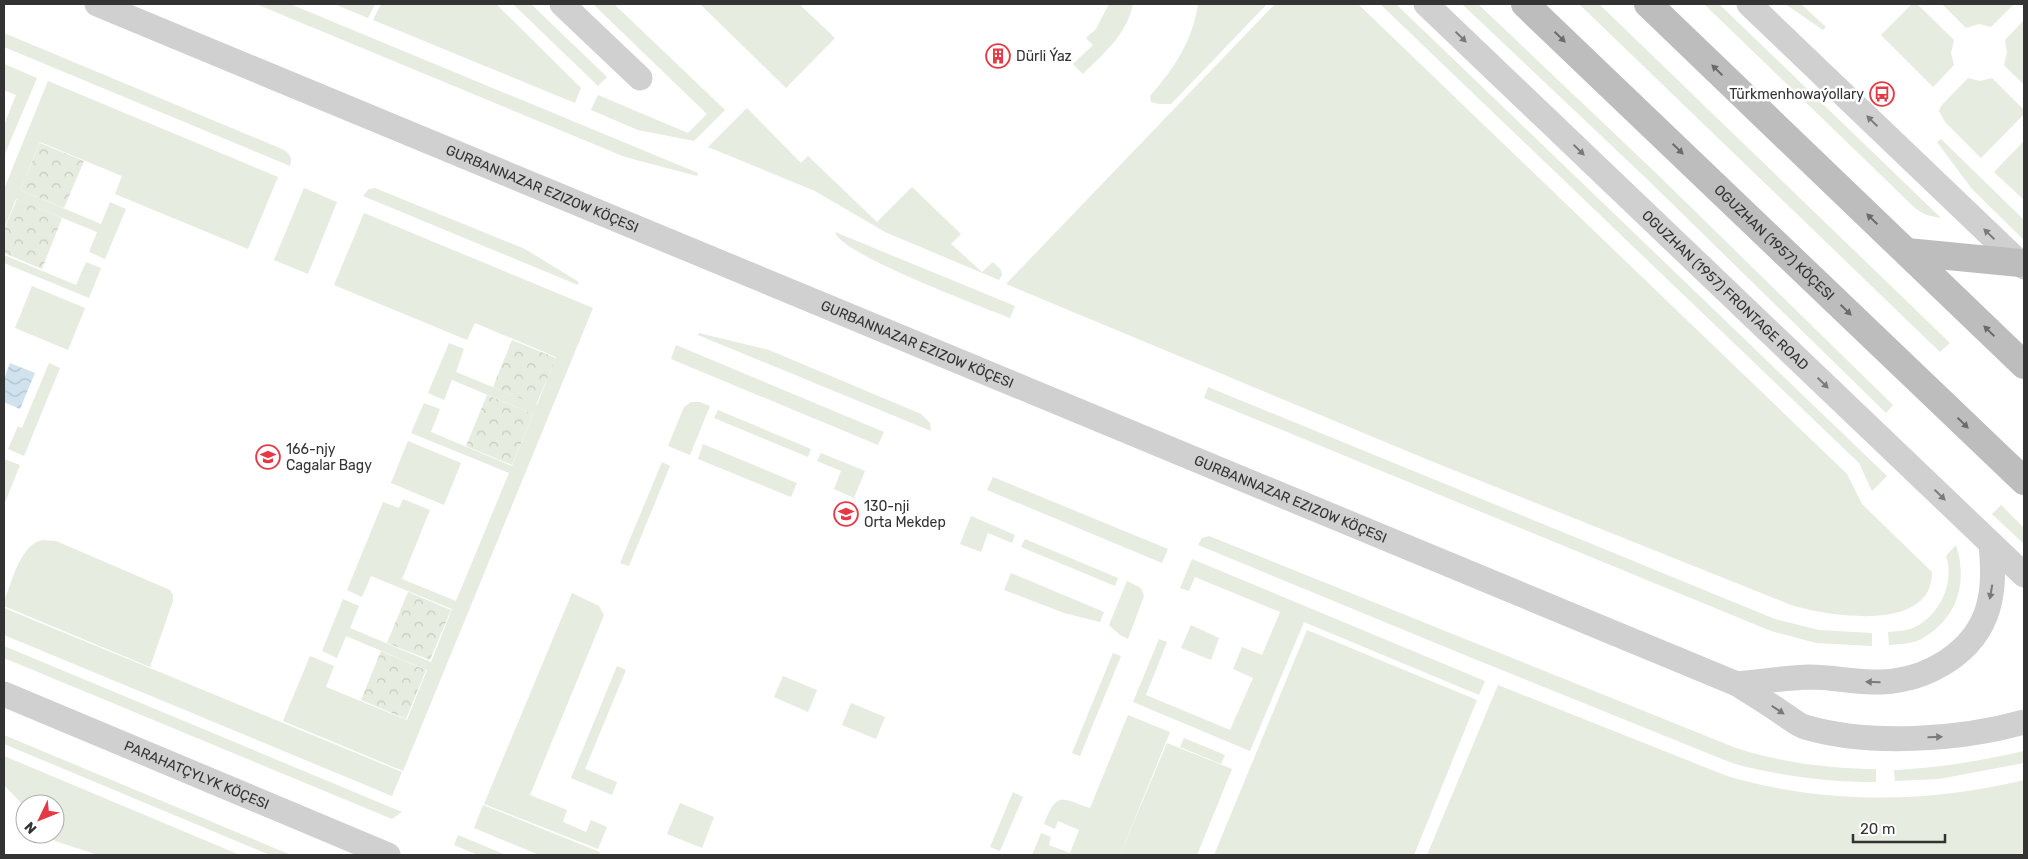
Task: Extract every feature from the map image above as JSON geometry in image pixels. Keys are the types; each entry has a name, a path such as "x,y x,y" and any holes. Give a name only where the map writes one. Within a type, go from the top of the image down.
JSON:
{"main road":[{"name":"OGUZHAN (1957) KÖÇESI","path":"1525,4 2024,481"},
{"path":"1648,4 2024,365"},
{"path":"1907,252 2022,265"}],"street":[{"name":"GURBANNAZAR EZIZOW KÖÇESI","path":"98,4 1737,684 1803,726 1848,735 1885,738 1942,737 1982,732 2024,722"},
{"path":"562,4 640,78"},
{"name":"OGUZHAN (1957) FRONTAGE ROAD","path":"1426,4 2024,575"},
{"path":"1749,4 2022,265"},
{"path":"1737,684 1810,677 1883,682 1935,670 1958,653 1980,627 1988,608 1993,580 1992,544"},
{"name":"PARAHATÇYLYK KÖÇESI","path":"4,694 388,855"}],"green space":[{"path":"256,4 290,4 698,173 697,176 625,157"},
{"path":"334,4 375,4 368,18"},
{"path":"381,4 496,4 581,88 575,103 373,20"},
{"path":"513,4 531,4 607,77 598,86"},
{"path":"593,4 614,4 725,110 694,141 638,130 591,110 598,95 688,133 707,114"},
{"path":"700,4 799,4 835,38 786,88"},
{"path":"1109,4 1133,4 1126,25 1120,34 1083,74 1073,64 1093,45 1086,38 1096,29"},
{"path":"1198,4 1267,4 1171,104 1151,102 1150,96 1174,65 1187,42"},
{"path":"1275,4 1358,4 1847,474 1862,504 1932,572 1928,592 1915,605 1897,613 1875,616 1828,613 1791,605 1426,459 1006,284"},
{"path":"1380,4 1396,4 1887,476 1872,491 1859,463"},
{"path":"1462,4 1478,4 1656,173 1893,405 1886,413 1648,180"},
{"path":"1579,4 1599,4 1950,343 1940,352"},
{"path":"1704,4 1719,4 1941,218 1926,215 1916,209"},
{"path":"1785,4 1801,4 1826,27 1823,30"},
{"path":"1912,4 1917,4 1954,40 1951,53 1954,65 1933,87 1881,35"},
{"path":"1942,4 2014,4 1991,27 1979,24 1966,28"},
{"path":"2024,20 2024,85 2004,65 2007,52 2005,40"},
{"path":"4,33 282,149 290,156 290,166 4,47"},
{"path":"4,64 37,78 4,156 4,125 16,95 4,90"},
{"path":"1968,78 1980,81 1992,78 2024,110 2024,114 1981,158 1945,122 1939,111 1941,106"},
{"path":"48,81 278,177 248,249 115,194 122,176 40,142 20,190 101,224 110,202 126,209 105,259 89,252 97,232 16,199 4,229 4,189"},
{"path":"747,108 801,163 808,156 877,222 912,187 961,234 951,244 982,272 993,262 1001,270 1002,275 999,280 885,232 815,191 708,147"},
{"path":"1941,139 2024,220 2024,240 1972,189 1937,142"},
{"path":"2024,141 2024,200 1994,172"},
{"path":"40,143 84,161 64,208 20,190"},
{"path":"304,188 337,202 308,274 274,260"},
{"path":"375,188 525,249 579,282 578,285 363,196 369,189"},
{"path":"17,199 62,218 42,269 4,253 4,230"},
{"path":"364,213 593,308 403,771 283,721 310,656 334,666 326,687 407,720 427,670 346,636 337,658 322,651 343,599 359,606 350,628 431,662 452,609 371,576 362,597 347,590 383,502 399,508 403,499 430,510 402,579 456,601 509,473 411,433 424,403 440,409 431,432 512,466 533,414 452,380 444,400 428,393 449,343 464,349 456,372 537,405 556,357 475,323 467,340 334,285"},
{"path":"835,232 1015,306 1010,318 885,266 843,242"},
{"path":"4,255 76,285 86,262 101,268 89,298 4,263"},
{"path":"32,286 85,308 68,350 15,328"},
{"path":"699,333 769,350 921,414 930,423 931,431 698,335"},
{"path":"512,340 556,358 536,405 493,387"},
{"path":"676,345 884,432 878,445 671,359"},
{"path":"49,363 60,368 24,456 8,449 18,426 22,428"},
{"path":"1208,387 1775,619 1819,630 1872,633 1872,646 1816,643 1771,631 1204,398"},
{"path":"487,395 533,414 512,465 466,446"},
{"path":"691,402 700,402 710,406 690,455 668,446 684,407"},
{"path":"718,410 811,449 808,457 714,418"},
{"path":"408,441 461,463 444,505 391,483"},
{"path":"703,444 797,483 791,497 698,459"},
{"path":"821,453 865,471 854,498 834,489 841,471 817,461"},
{"path":"4,459 20,465 4,505"},
{"path":"662,462 670,466 629,566 620,563"},
{"path":"993,477 1168,549 1162,563 987,490"},
{"path":"2001,505 2024,528 2024,544 1992,514"},
{"path":"971,516 1015,535 1012,543 988,533 981,552 960,544"},
{"path":"1209,536 1736,748 1805,764 1876,769 1876,782 1804,777 1732,763 1198,545 1202,538"},
{"path":"1025,539 1118,578 1115,586 1021,547"},
{"path":"42,540 56,541 170,590 173,595 173,601 150,667 4,606 4,601 22,556 34,543"},
{"path":"1956,545 1961,572 1960,585 1957,598 1945,620 1935,630 1919,640 1911,643 1889,645 1888,632 1915,627 1924,622 1938,606 1947,587 1948,566 1946,556"},
{"path":"1192,559 1485,681 1479,695 1304,622 1250,751 1133,702 1159,639 1167,642 1146,695 1230,730 1253,678 1233,669 1242,647 1262,655 1280,612 1195,577 1189,591 1180,588"},
{"path":"1011,573 1104,612 1100,622 1064,613 1004,590"},
{"path":"1127,581 1141,588 1144,596 1128,639 1120,635 1109,625"},
{"path":"408,592 451,610 430,660 387,643"},
{"path":"572,593 599,606 604,615 530,795 567,810 563,822 586,832 591,820 607,827 598,849 484,804"},
{"path":"4,608 402,772 392,796 4,635"},
{"path":"1191,625 1219,638 1211,660 1181,648"},
{"path":"1307,630 1477,700 1414,855 1214,855"},
{"path":"4,646 402,812 392,819 4,658"},
{"path":"381,651 426,670 406,719 361,700"},
{"path":"1113,653 1121,656 1080,756 1072,753"},
{"path":"617,666 626,670 585,769 617,782 612,795 571,778"},
{"path":"783,676 817,690 808,712 774,697"},
{"path":"1498,685 1727,776 1800,792 1875,798 1913,797 1987,788 2024,780 2024,855 1427,855"},
{"path":"851,703 885,717 876,739 842,725"},
{"path":"1128,715 1170,732 1120,855 1032,855 1041,833 1051,837 1049,845 1070,853 1079,830 1058,821 1055,829 1044,824 1053,806 1061,800 1090,808"},
{"path":"4,735 291,855 270,855 4,744"},
{"path":"1184,738 1225,755 1221,764 1180,747"},
{"path":"1167,743 1232,769 1197,855 1120,855"},
{"path":"2024,751 2024,763 1939,779 1895,781 1894,770 1959,764"},
{"path":"4,756 240,855 98,855 64,844 65,794 15,794 15,797 4,785"},
{"path":"1013,792 1023,797 1000,851 990,847"},
{"path":"680,803 714,817 702,848 667,834"},
{"path":"483,805 600,852 599,855 539,855 474,828"},
{"path":"458,835 506,855 478,855 454,845"}],"water":[{"path":"10,363 35,373 20,409 4,402 4,379"}],"place":[{"name":"Dürli Ýaz","path":"998,56"},
{"name":"Türkmenhowaýollary","path":"1882,94"},
{"name":"166-njy Cagalar Bagy","path":"268,457"},
{"name":"130-nji Orta Mekdep","path":"846,514"}]}
